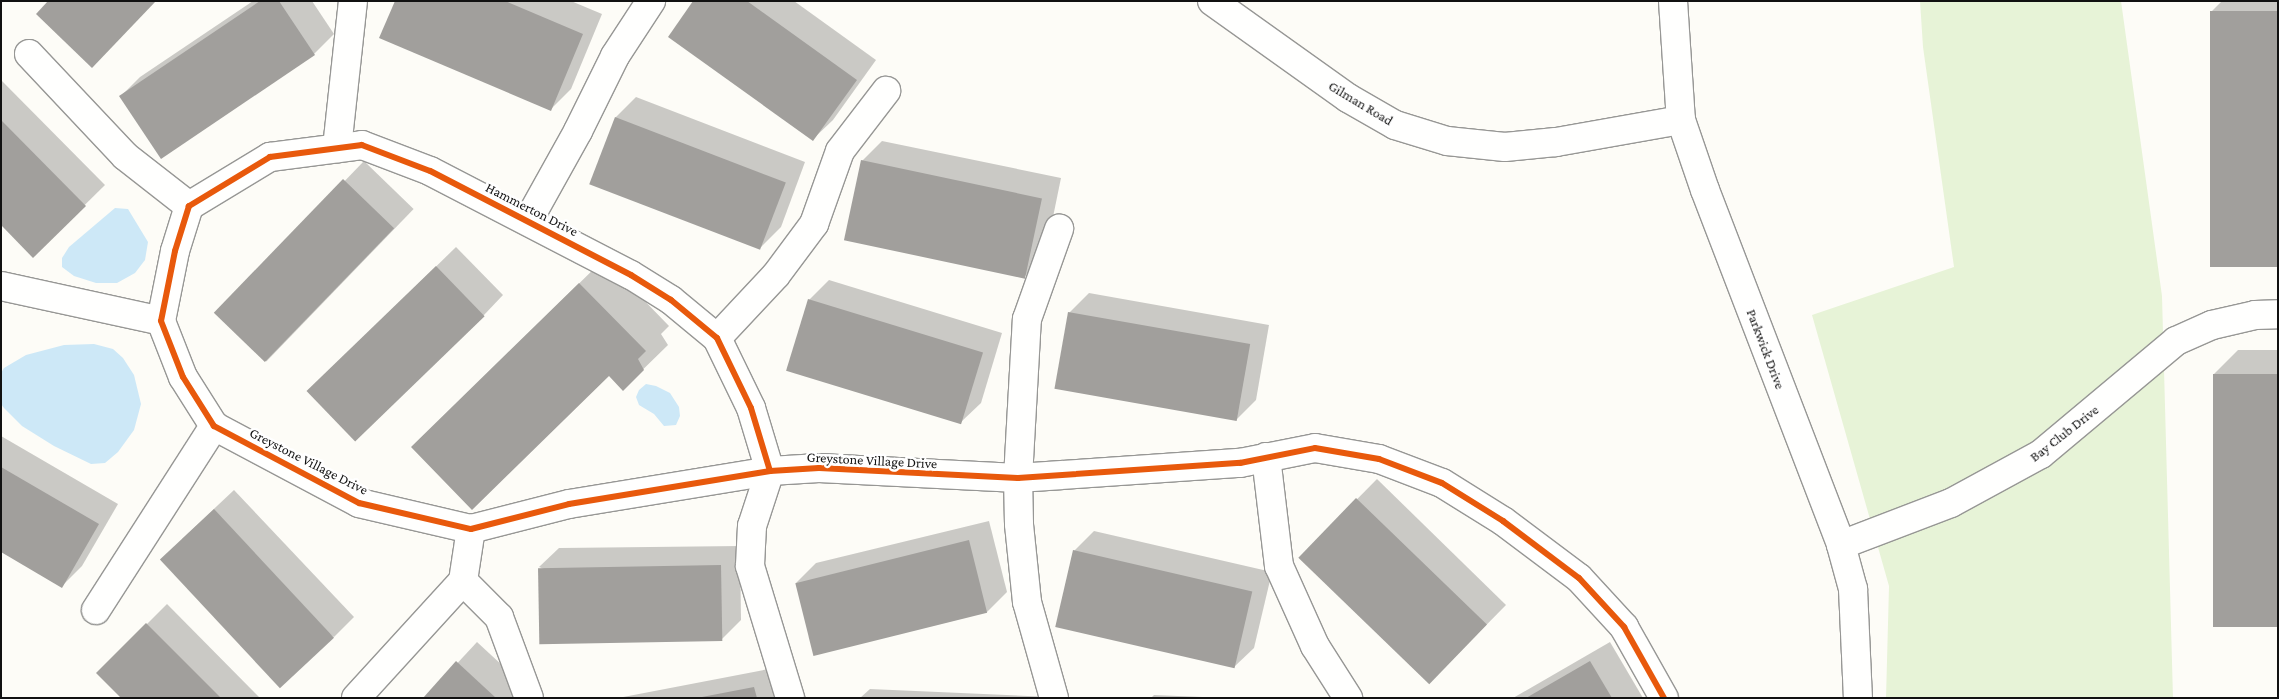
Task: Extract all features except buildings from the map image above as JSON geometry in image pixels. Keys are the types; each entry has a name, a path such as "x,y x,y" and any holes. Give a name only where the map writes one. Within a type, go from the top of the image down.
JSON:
{"street":[{"path":"337,148 353,1"},
{"path":"528,221 578,131 615,56 651,1"},
{"name":"Gilman Road","path":"1212,1 1348,98 1395,125 1447,141 1505,146 1556,142 1681,120"},
{"name":"Parkwick Drive","path":"1673,1 1681,120 1709,200 1841,545 1853,588 1858,698"},
{"path":"1,286 161,321 175,251 189,206 125,156 28,54"},
{"path":"717,338 776,276 814,224 840,151 886,91"},
{"name":"Hammerton Drive","path":"189,206 270,157 362,145 430,171 630,275 671,300 717,338 751,408 770,470"},
{"path":"1054,698 1027,602 1019,524 1018,478 1027,319 1059,229"},
{"name":"Bay Club Drive","path":"1841,545 1950,503 2041,454 2176,341 2212,325 2255,315 2278,314"},
{"name":"Greystone Village Drive","path":"161,321 183,378 214,426 358,503 471,529 569,504 770,470 819,468 1018,478 1240,463 1315,448 1379,459 1442,483 1503,521 1579,578 1624,627 1664,698"},
{"path":"96,610 214,426"},
{"path":"1266,457 1279,566 1315,646 1348,698"},
{"path":"770,470 752,526 750,566 790,698"},
{"path":"356,698 462,581 471,529"},
{"path":"462,581 500,617 529,698"}],"green space":[{"path":"1920,1 2121,1 2162,296 2173,698 1886,698 1889,586 1812,315 1954,267 1923,47"}],"water":[{"path":"115,208 128,209 148,242 145,260 135,273 117,283 96,283 74,276 62,267 62,258 69,247"},
{"path":"94,344 113,349 123,358 134,375 141,404 134,430 118,452 105,463 91,464 54,446 22,426 4,408 1,404 1,373 4,368 26,355 64,345"},
{"path":"646,384 656,386 670,393 679,407 680,416 676,425 664,426 654,414 639,405 636,397 639,390"}],"cycle path":[{"path":"770,471 751,408 717,338 671,300 631,275 430,171 362,145 270,157 189,206 175,251 161,321 183,377 214,426 359,503 471,529 569,504 770,471 819,468 1018,478 1240,463 1315,448 1379,459 1442,483 1503,521 1579,578 1624,627 1664,698"}]}
